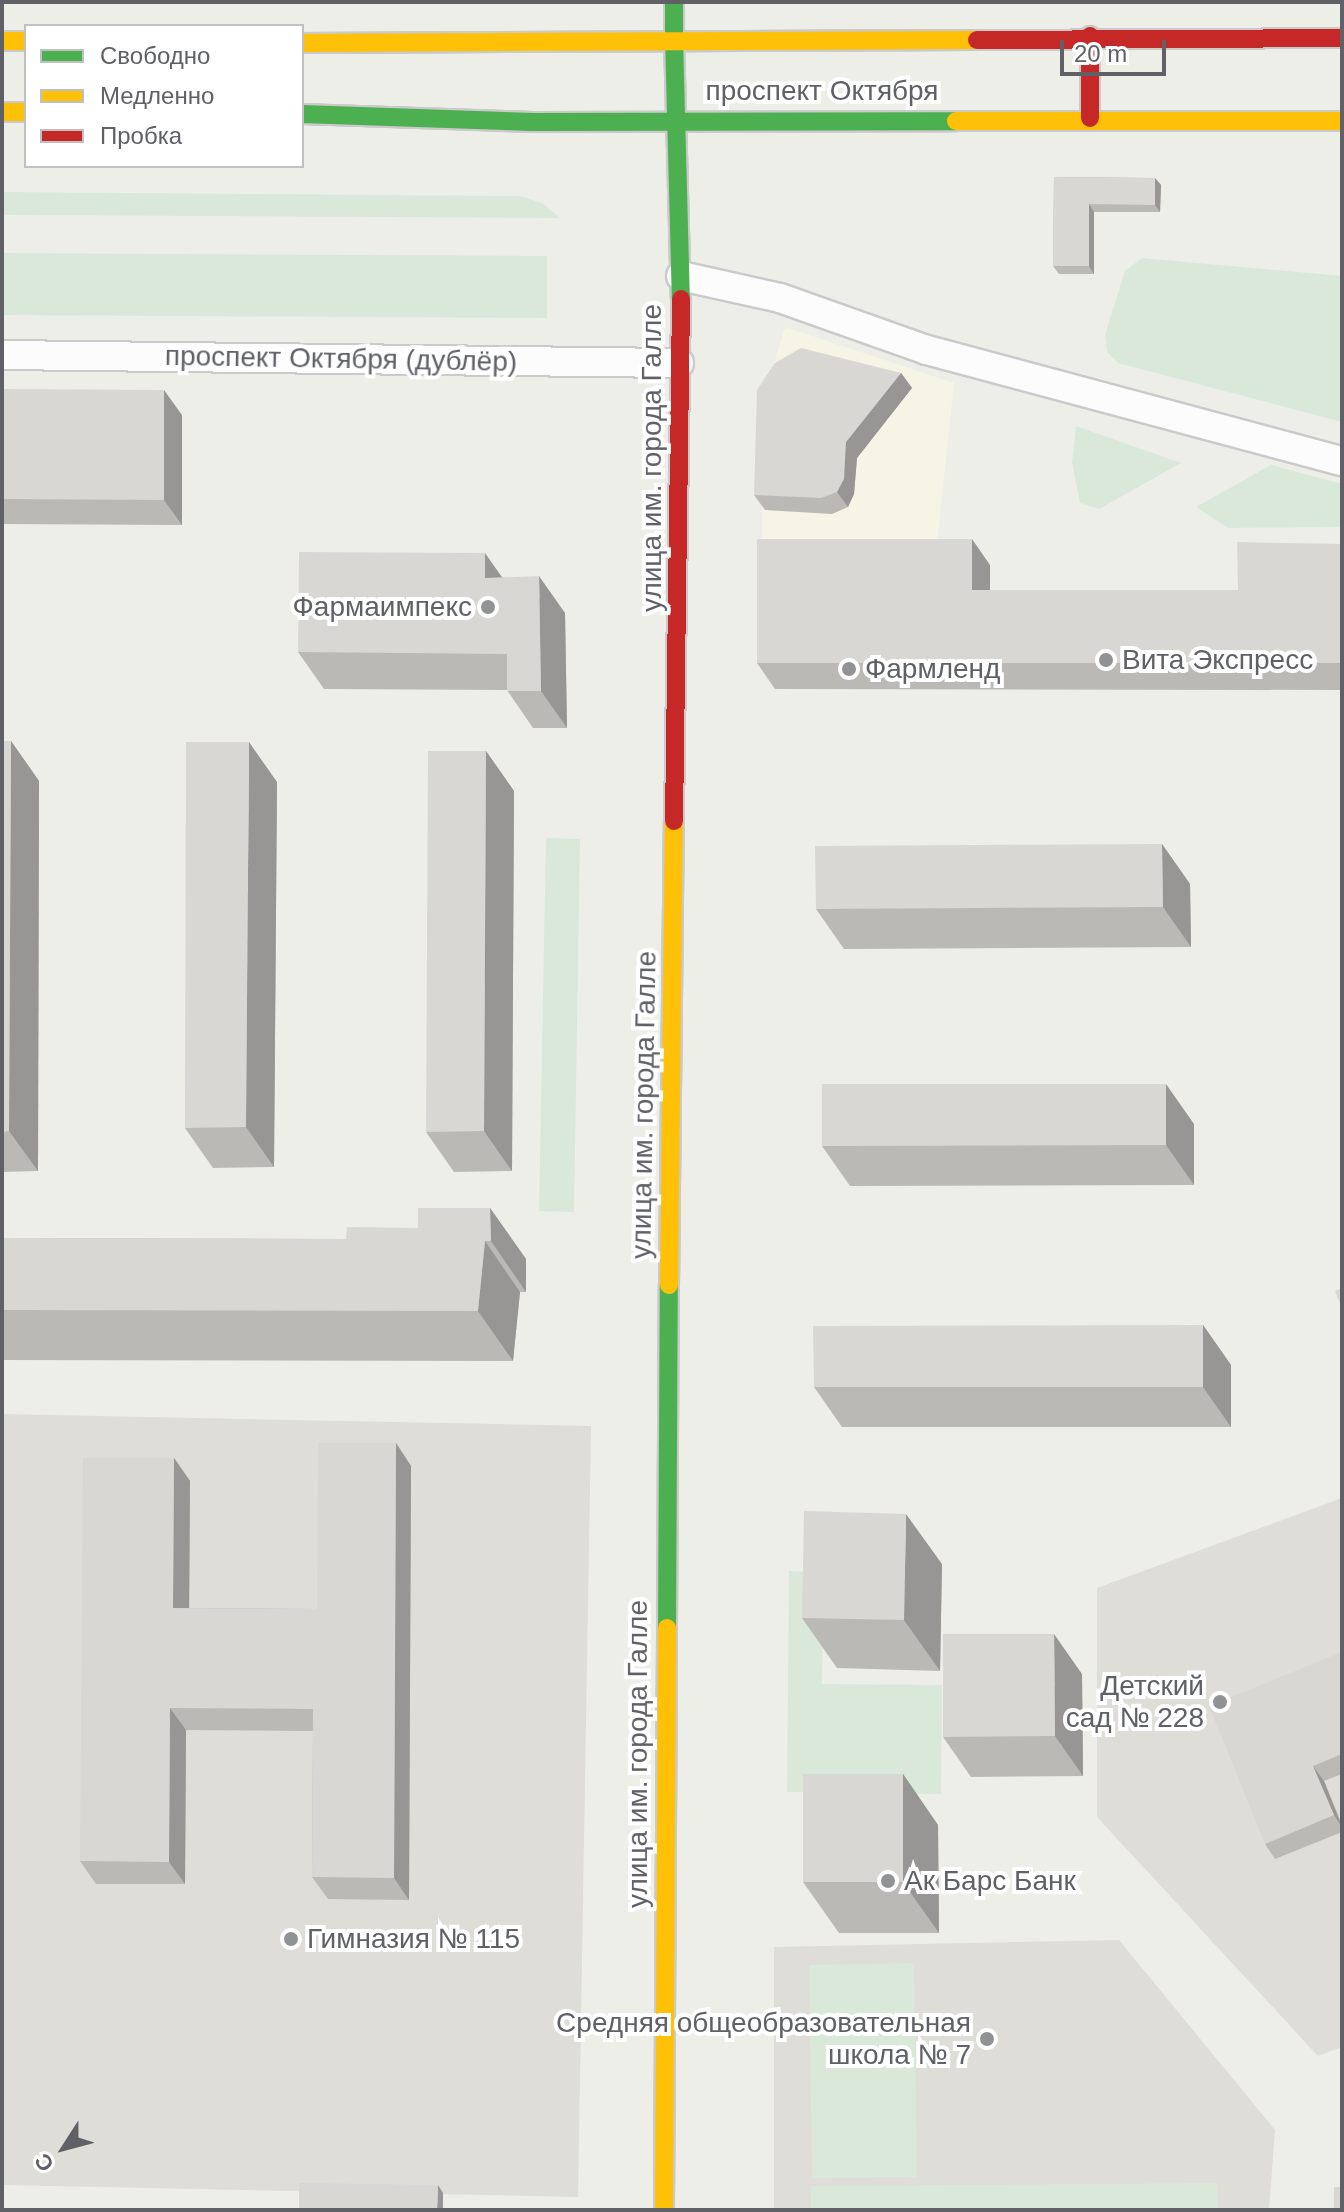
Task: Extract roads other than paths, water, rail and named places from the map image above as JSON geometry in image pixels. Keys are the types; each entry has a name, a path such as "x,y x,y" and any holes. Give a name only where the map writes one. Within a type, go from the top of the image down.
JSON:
{"main road":[{"name":"улица им. города Галле","path":"664,2210 681,276 674,2"},
{"name":"проспект Октября","path":"304,43 674,37 859,42 1090,36 1342,38"},
{"path":"1090,36 1090,118"},
{"path":"2,41 24,41"},
{"path":"2,112 24,112"},
{"name":"проспект Октября","path":"304,114 533,122 1090,118 1342,121"}],"street":[{"path":"681,276 780,298 927,350 1342,461"},
{"name":"проспект Октября (дублёр)","path":"2,355 679,363"}],"place":[{"name":"Фармаимпекс","path":"488,607"},
{"name":"Вита Экспресс","path":"1106,660"},
{"name":"Фармленд","path":"849,669"},
{"name":"Детский сад № 228","path":"1220,1702"},
{"name":"Ак Барс Банк","path":"888,1881"},
{"name":"Гимназия № 115","path":"291,1939"},
{"name":"Средняя общеобразовательная школа № 7","path":"987,2039"}]}
